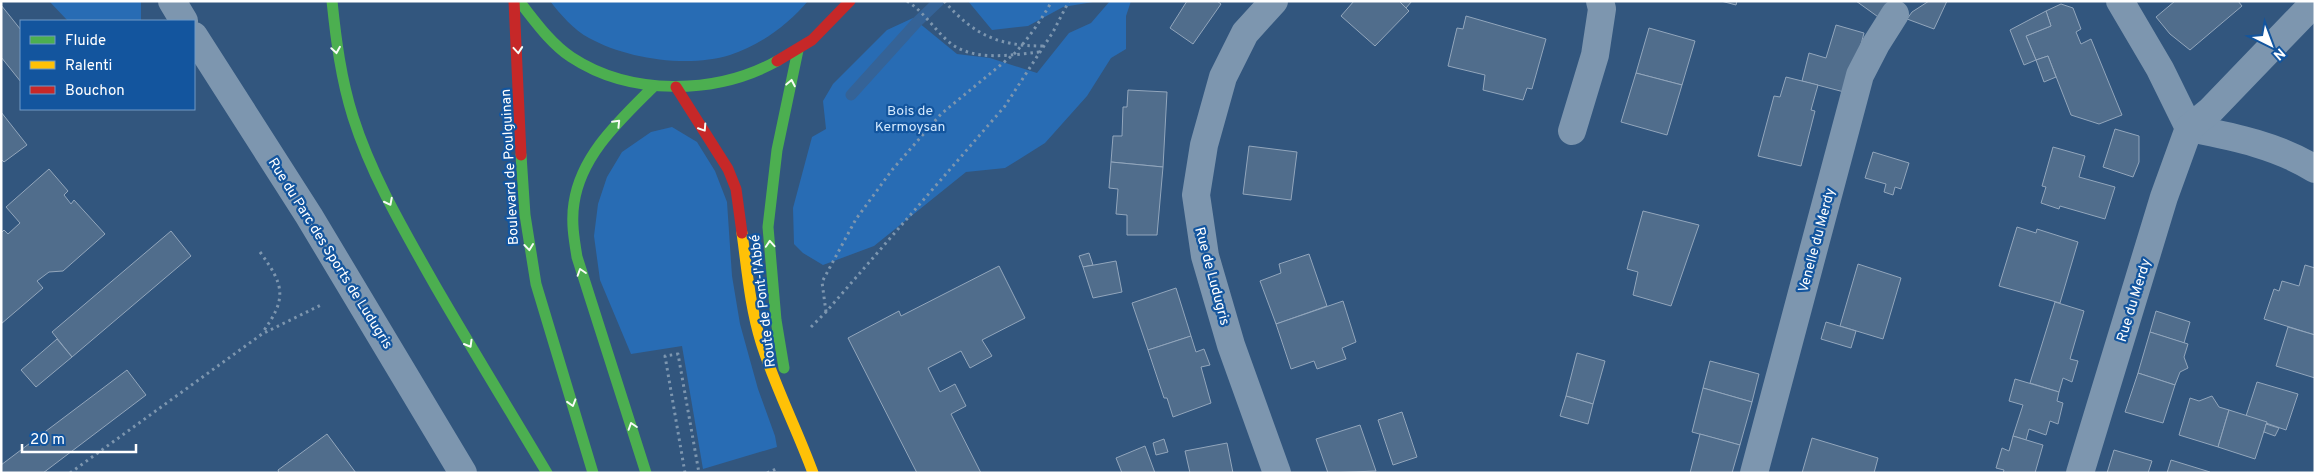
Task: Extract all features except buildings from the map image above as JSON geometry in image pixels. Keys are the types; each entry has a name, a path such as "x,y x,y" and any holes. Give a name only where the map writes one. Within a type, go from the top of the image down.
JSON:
{"main road":[{"path":"332,1 335,44 340,75 360,141 417,254 481,365 547,473"},
{"name":"Boulevard de Poulguinan","path":"514,1 518,54 522,182 530,258 536,284 593,473"},
{"path":"519,1 550,39 571,57 593,70 623,82 653,87 676,87 739,77 769,66 798,50 830,25 850,1"},
{"name":"Route de Pont-l'Abbé","path":"798,50 777,150 768,227 780,348 798,430"},
{"path":"646,473 577,257 572,235 572,210 580,180 600,141 653,87"},
{"name":"Route de Pont-l'Abbé","path":"676,87 724,161 736,189 742,221 751,298 760,340 772,376 798,430 813,473"}],"street":[{"path":"172,1 183,20"},
{"name":"Rue de Ludugris","path":"1274,1 1245,33 1223,77 1204,145 1196,195 1205,256 1231,345 1277,473"},
{"path":"1572,131 1595,55 1602,9 1600,1"},
{"path":"2120,1 2160,69 2189,128"},
{"path":"2189,128 2211,110 2315,2"},
{"name":"Venelle du Merdy","path":"1754,473 1860,75 1876,44 1896,14"},
{"name":"Rue du Parc des Sports de Ludugris","path":"195,38 310,216 463,473"},
{"path":"2189,128 2270,147 2287,153 2315,169"},
{"name":"Rue du Merdy","path":"2080,473 2164,197 2189,128"}],"path":[{"path":"908,1 961,49 979,54 1040,52"},
{"path":"944,1 959,17 988,38 1023,45 1043,46"},
{"path":"1052,1 1038,25 1023,45 941,114 892,170 856,219 822,282 826,312 1005,106 1040,52 1069,1"},
{"path":"260,252 278,278 280,287 279,302 271,321 262,334"},
{"path":"70,473 262,334 323,304 351,287"},
{"path":"685,473 664,356 678,354 699,473"}],"green space":[{"path":"49,1 141,1 141,20 67,20"},
{"path":"550,1 808,1 792,18 752,46 730,55 713,59 677,61 639,56 604,45 589,38 578,31"},
{"path":"968,1 1099,1 1063,7 1028,26 992,30"},
{"name":"Bois de Kermoysan","path":"1110,1 1131,1 1126,16 1126,49 1111,58 1087,96 1045,143 1005,168 966,172 874,246 823,265 803,253 794,244 793,208 812,137 826,129 823,101 833,84 887,30 913,18 957,54 990,58 1037,73 1069,33 1091,23"},
{"path":"672,127 697,142 715,171 727,202 732,276 740,324 777,447 703,469 682,346 631,354 600,280 594,236 598,204 607,177 622,152 651,132"}],"waterway":[{"path":"851,95 917,22 939,1"}],"traffic: fast":[{"path":"332,1 337,45 345,88 353,117 379,183 436,287 547,473"},
{"path":"519,1 543,31 563,51 594,70 620,79 646,84 673,86 701,85 753,72 777,61"},
{"path":"784,368 776,320 768,227 777,150 798,50"},
{"path":"646,473 577,257 573,216 578,186 593,154 615,126 653,87"},
{"path":"521,155 525,215 536,284 593,473"}],"traffic: slow":[{"path":"742,233 751,302 757,329 773,375 813,473"}],"traffic: jam":[{"path":"514,1 521,155"},
{"path":"777,61 812,40 850,1"},
{"path":"676,87 728,169 736,189 742,233"}]}
